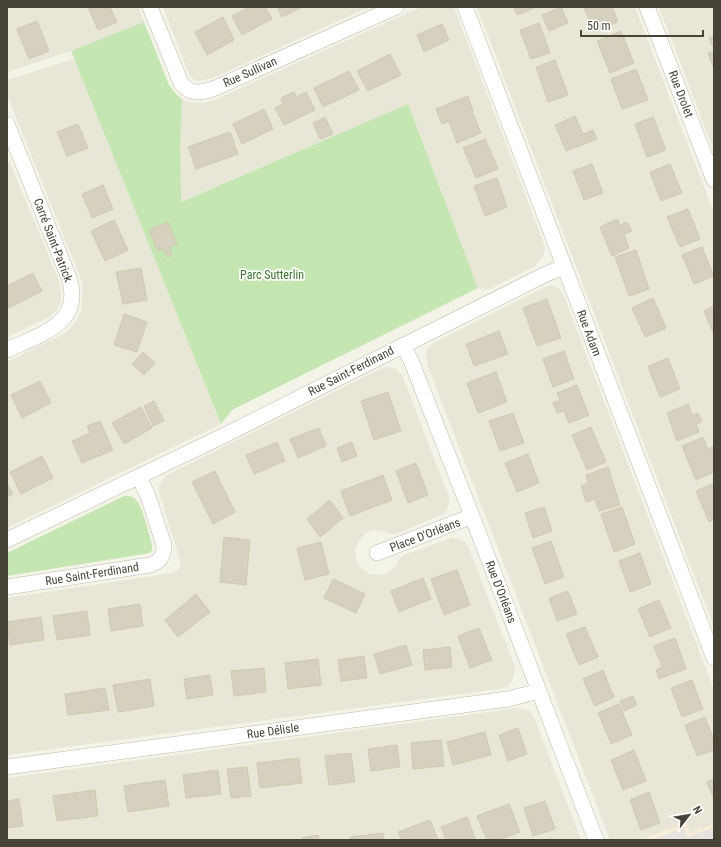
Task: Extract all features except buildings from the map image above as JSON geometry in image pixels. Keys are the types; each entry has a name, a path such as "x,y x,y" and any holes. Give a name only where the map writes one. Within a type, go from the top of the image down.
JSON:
{"street":[{"name":"Rue Sullivan","path":"150,7 181,83 189,91 198,93 213,89 396,7"},
{"name":"Rue Adam","path":"465,7 714,658"},
{"name":"Rue Drolet","path":"647,7 714,180"},
{"name":"Carré Saint-Patrick","path":"7,124 70,278 72,285 72,299 68,314 59,323 7,350"},
{"name":"Rue Saint-Ferdinand","path":"7,540 140,477 546,274 564,267"},
{"name":"Rue D'Orléans","path":"403,345 412,363 472,516 596,840"},
{"name":"Rue Saint-Ferdinand","path":"7,587 150,565 158,562 162,557 164,545 148,496 140,477"},
{"name":"Place D'Orléans","path":"377,553 472,516"},
{"name":"Rue Délisle","path":"7,766 508,699 539,691"}],"shaded area":[{"path":"7,7 139,7 144,22 71,51 7,72"},
{"path":"163,7 369,7 213,78 198,81 193,79 189,74"},
{"path":"421,7 454,7 545,248 543,256 535,266 494,287 488,289 478,288 408,104 180,202 182,99 194,103 203,103 214,100"},
{"path":"477,7 635,7 714,213 714,627"},
{"path":"659,7 714,7 714,151"},
{"path":"74,59 221,424 7,528 7,362 62,335 70,329 81,311 83,284 7,95 7,80"},
{"path":"10,163 58,278 61,289 61,301 57,310 49,317 7,337 7,164"},
{"path":"549,286 555,286 564,296 714,690 714,824 691,833 686,823 639,840 610,840 427,364 427,349 432,344"},
{"path":"389,367 396,369 402,375 449,497 449,505 446,512 441,515 399,533 391,534 384,531 374,530 366,533 359,540 355,551 357,560 361,568 370,574 387,574 395,567 400,558 404,555 451,538 457,538 464,542 468,546 515,667 511,683 506,687 499,689 7,755 7,598 177,571 180,566 180,560 159,492 159,486 163,479 171,473 382,368"},
{"path":"518,708 530,711 534,717 581,840 7,840 7,778"},
{"path":"686,823 691,833 714,824 714,840 639,840"},
{"path":"714,827 714,840 651,840 684,828 688,837"}],"green space":[{"name":"Parc Sutterlin","path":"144,22 169,85 182,99 180,146 181,202 408,104 478,288 232,410 221,424 71,51"},
{"path":"124,496 134,498 139,504 146,521 152,545 152,550 150,553 7,576 7,553"}]}
